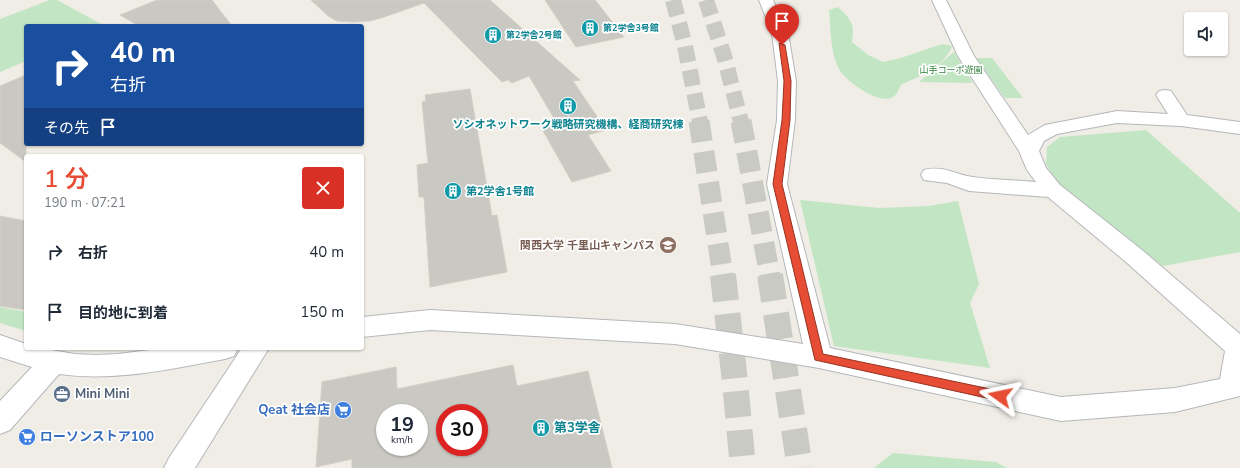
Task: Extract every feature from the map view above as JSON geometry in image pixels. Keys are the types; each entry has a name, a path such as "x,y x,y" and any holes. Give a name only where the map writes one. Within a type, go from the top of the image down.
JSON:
{"street":[{"path":"766,0 780,33 787,81 786,120 777,184 819,357"},
{"path":"364,328 430,320 675,334 819,357 1061,409 1174,400 1231,388 1239,348 1134,256 1053,190 1038,170 1029,151 966,56 939,0"},
{"path":"1165,95 1181,120"},
{"path":"1029,151 1036,137 1052,129 1118,117 1181,120 1240,128"},
{"path":"931,175 950,177 969,184 1053,190"},
{"path":"0,346 53,362 90,366 129,364 213,350"},
{"path":"179,468 255,350"},
{"path":"0,421 53,362"}],"green space":[{"path":"50,0 57,0 101,24 24,24 24,62 0,72 0,19"},
{"path":"838,7 851,22 853,31 852,42 868,55 883,62 901,58 942,44 952,46 949,53 938,65 924,74 902,84 893,97 885,99 878,98 864,91 850,81 837,66 833,50 829,10"},
{"name":"山手コーポ遊園","path":"954,52 973,83 919,82"},
{"name":"山手コーポ遊園","path":"976,58 992,58 1023,98 1005,98"},
{"path":"1146,130 1240,213 1240,252 1163,266 1064,190 1046,164 1047,147 1060,137"},
{"path":"800,200 879,208 929,206 958,201 979,284 970,303 990,368 834,346"},
{"path":"0,307 24,312 24,330 0,323"},
{"path":"893,453 996,462 1007,468 874,468"}],"building":[{"path":"157,0 212,0 230,24 136,24 120,15"},
{"path":"311,0 490,0 580,80 573,81 606,130 588,135 611,171 572,182 542,129 558,125 529,76 512,83 508,80 502,82 424,3 370,21 353,22 337,21 328,16"},
{"name":"第2学舎3号館","path":"545,0 595,0 624,37 576,47"},
{"path":"24,76 24,146 26,146 26,154 24,154 24,161 0,143 0,86"},
{"name":"第2学舎1号館","path":"470,89 492,216 497,215 507,272 430,287 424,197 419,197 417,165 428,163 422,102 426,101 425,95"},
{"path":"0,216 24,221 24,310 0,306"},
{"name":"第3学舎","path":"513,365 517,386 588,371 612,468 352,468 352,459 316,467 322,382 396,367 397,389"}],"tunnel":[{"path":"673,0 685,46 700,122"},
{"path":"706,0 725,59 741,122"},
{"path":"699,121 723,276"},
{"path":"741,121 770,276"},
{"path":"723,275 743,468"},
{"path":"770,275 800,468"}],"place":[{"name":"第2学舎3号館","path":"590,28"},
{"name":"第2学舎2号館","path":"493,35"},
{"name":"ソシオネットワーク戦略研究機構、経商研究棟","path":"568,106"},
{"name":"第2学舎1号館","path":"453,191"},
{"name":"関西大学 千里山キャンパス","path":"668,245"},
{"name":"Mini Mini","path":"62,394"},
{"name":"Qeat 社会店","path":"343,410"},
{"name":"第3学舎","path":"541,428"},
{"name":"ローソンストア100","path":"27,437"}],"route":[{"path":"782,45 787,81 786,120 777,184 819,357 1000,396"}]}
